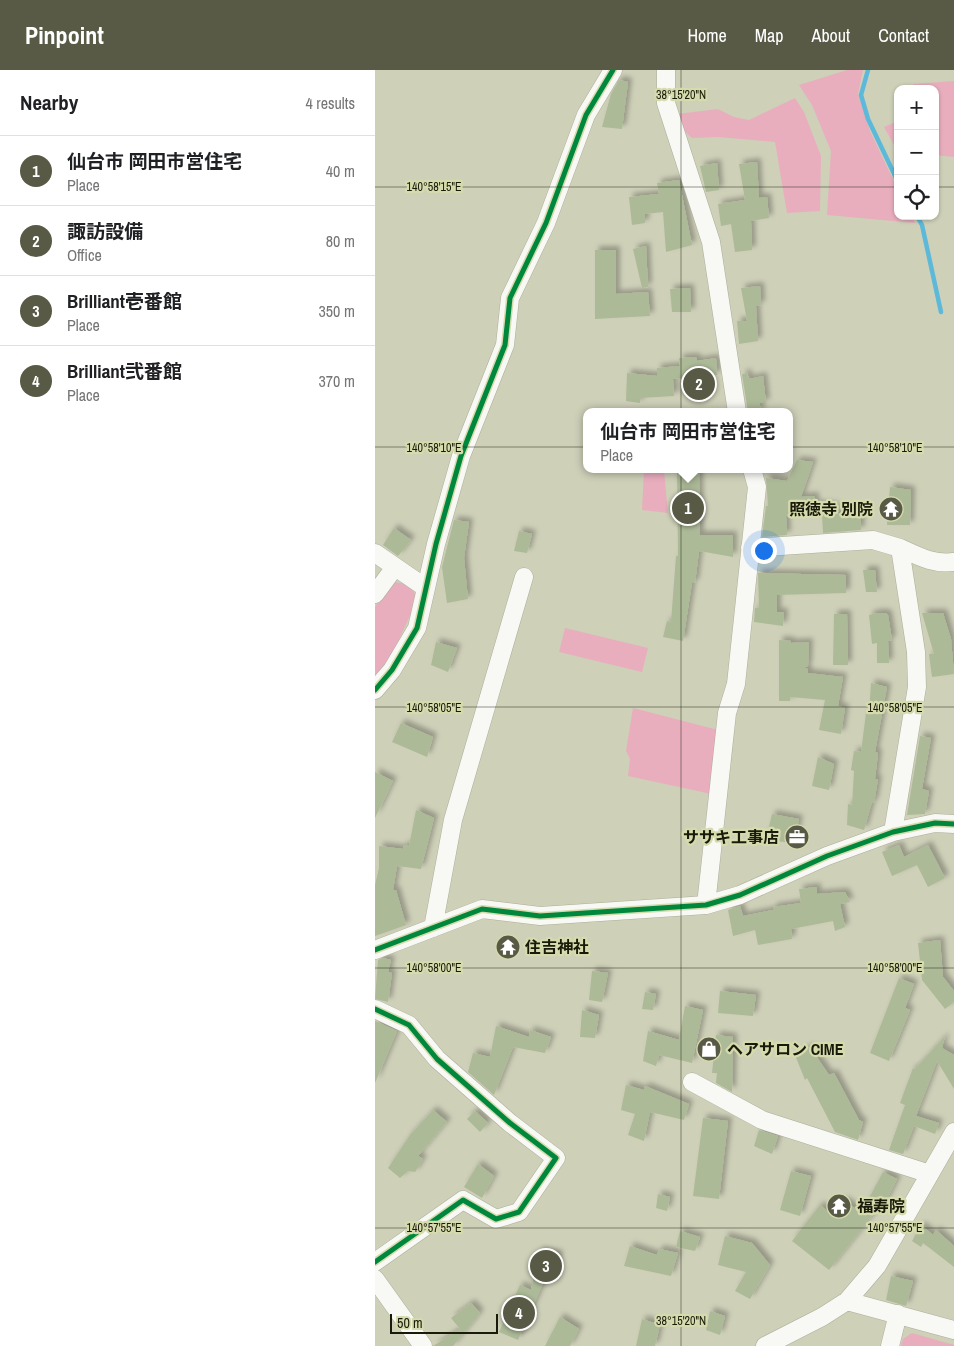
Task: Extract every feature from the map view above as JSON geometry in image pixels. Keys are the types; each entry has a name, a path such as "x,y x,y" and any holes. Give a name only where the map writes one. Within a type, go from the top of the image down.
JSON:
{"street":[{"path":"375,690 392,670 417,628 461,456 505,345 510,298 546,223 586,115 613,70"},
{"path":"666,70 666,104 711,242 736,408"},
{"path":"706,905 727,713 736,684 757,487 753,473"},
{"path":"750,548 873,540 900,548 925,560 944,564 954,562"},
{"path":"893,832 917,687 916,652 900,548"},
{"path":"375,553 426,588"},
{"path":"375,594 395,567"},
{"path":"433,928 453,820 524,577"},
{"path":"375,950 482,909 540,916 706,905 740,895 827,856 893,832 935,823 954,824"},
{"path":"375,1009 409,1025 437,1059 510,1123 556,1158 519,1212 496,1219 463,1200 375,1262"},
{"path":"692,1082 762,1120 930,1174"},
{"path":"765,1346 822,1317 847,1301 877,1266 954,1132"},
{"path":"375,1279 423,1346"},
{"path":"847,1301 954,1330"},
{"path":"890,1346 898,1314"}],"shaded area":[{"path":"847,70 863,70 858,94 870,131 894,182 894,220 914,220 915,223 827,215 831,151 812,105 799,85"},
{"path":"954,81 954,157 939,155 939,85 914,84"},
{"path":"795,98 804,112 821,156 820,211 787,213 775,142 718,137 692,138 683,130 677,114 718,109 734,117 749,120"},
{"path":"894,123 894,145 884,127"},
{"path":"644,473 664,473 668,513 642,510"},
{"path":"392,582 408,584 418,598 386,668 375,680 375,607"},
{"path":"565,628 648,648 642,672 559,652"},
{"path":"633,708 722,731 716,795 628,776 630,759 626,751"},
{"path":"912,1333 954,1346 901,1346 903,1339"}],"building":[{"path":"619,80 628,82 622,129 602,127 611,94"},
{"path":"757,162 759,198 767,197 769,218 751,221 752,250 735,252 731,224 721,226 718,204 745,200 739,164"},
{"path":"717,163 719,190 706,192 700,166"},
{"path":"679,180 692,245 666,252 663,212 645,214 645,223 632,225 629,197 659,194 657,183"},
{"path":"646,246 648,287 642,288 633,249"},
{"path":"595,250 616,250 616,294 648,292 650,316 595,319"},
{"path":"760,286 761,305 756,306 758,341 739,344 737,321 747,321 741,288"},
{"path":"690,288 691,312 672,312 670,289"},
{"path":"696,357 697,361 716,358 717,375 673,379 674,396 640,398 640,403 626,401 627,373 657,376 657,368 680,366 679,358"},
{"path":"747,373 749,379 763,376 766,403 759,403 761,408 747,408 742,374"},
{"path":"797,460 813,462 801,497 815,496 815,504 835,506 836,514 860,513 861,530 823,533 822,516 786,516 787,535 762,537 766,506 768,506 766,478 787,481 791,473 793,473"},
{"path":"677,473 699,473 700,535 733,535 733,557 699,551 695,583 692,583 683,641 663,637 667,621 671,622 676,556 678,556"},
{"path":"890,487 911,490 910,525 887,525"},
{"path":"454,520 469,522 464,558 468,599 447,603 442,567"},
{"path":"394,528 411,540 398,556 383,545"},
{"path":"519,531 532,534 527,553 514,551"},
{"path":"863,570 875,570 877,592 866,592"},
{"path":"758,573 846,575 846,593 777,595 777,612 784,612 783,626 754,622 755,608 759,608"},
{"path":"886,613 888,615 892,640 888,641 889,663 877,663 877,643 872,644 869,615"},
{"path":"922,613 943,613 951,639 954,674 932,677 929,654 934,654"},
{"path":"834,614 847,614 848,665 833,665"},
{"path":"779,640 791,641 791,643 809,642 808,666 804,668 808,669 808,673 843,677 838,706 845,708 841,734 819,730 825,700 790,697 790,701 779,701"},
{"path":"436,642 457,648 448,672 431,665"},
{"path":"871,683 887,687 875,752 878,753 875,779 878,779 874,803 872,802 864,830 847,825 848,804 852,805 854,771 851,770 854,751 861,752 866,713 869,714"},
{"path":"401,723 433,737 427,757 392,742"},
{"path":"920,736 931,738 922,789 929,791 925,814 907,815"},
{"path":"818,757 834,764 829,790 812,786"},
{"path":"375,772 393,781 375,818"},
{"path":"416,810 434,818 421,869 397,866 393,890 396,890 406,925 375,936 375,885 379,868 379,846 403,849 404,845 409,846"},
{"path":"772,814 799,819 794,843 766,840"},
{"path":"899,845 904,857 928,845 945,878 928,887 917,865 892,876 882,852"},
{"path":"817,887 817,894 845,892 850,902 840,904 845,927 835,931 833,921 791,929 792,939 758,945 755,930 733,936 728,910 740,906 743,916 773,910 773,907 801,903 799,889"},
{"path":"940,940 943,977 954,991 954,1002 945,1009 922,980 918,943"},
{"path":"383,958 391,960 388,972 392,973 388,1002 375,999 378,960"},
{"path":"592,971 608,973 602,1002 589,1000"},
{"path":"899,978 914,984 905,1008 910,1010 889,1061 870,1053"},
{"path":"720,991 756,995 753,1016 718,1013"},
{"path":"645,992 656,994 653,1010 642,1009"},
{"path":"685,1006 703,1010 692,1063 659,1055 656,1066 643,1061 648,1031 679,1040"},
{"path":"582,1010 599,1015 595,1038 580,1037"},
{"path":"375,1021 397,1031 375,1083"},
{"path":"496,1026 529,1037 530,1030 551,1037 545,1053 513,1047 494,1095 468,1072 473,1053 490,1057"},
{"path":"716,1035 733,1037 732,1092 716,1083 717,1073 712,1073"},
{"path":"945,1036 942,1048 954,1055 954,1089 937,1061 916,1116 939,1123 935,1134 914,1126 903,1154 889,1150 905,1105 900,1103 913,1068 915,1069"},
{"path":"810,1047 829,1075 834,1073 859,1120 863,1122 858,1140 835,1132 807,1078 805,1080 795,1055"},
{"path":"626,1085 644,1090 645,1086 689,1104 684,1120 650,1112 644,1141 628,1135 635,1114 621,1110"},
{"path":"433,1110 447,1122 418,1156 423,1159 415,1172 408,1171 400,1178 388,1168 410,1135"},
{"path":"475,1111 488,1123 480,1132 467,1119"},
{"path":"703,1118 728,1121 719,1199 693,1196"},
{"path":"759,1130 778,1136 772,1154 754,1146"},
{"path":"478,1164 494,1176 482,1198 464,1187"},
{"path":"791,1171 811,1176 800,1216 780,1210"},
{"path":"883,1172 897,1179 883,1207 880,1206 829,1270 792,1241 820,1205 832,1215 844,1200 861,1213"},
{"path":"658,1194 670,1197 667,1211 656,1208"},
{"path":"921,1225 933,1235 936,1230 954,1246 954,1267 923,1243 921,1247 912,1241"},
{"path":"680,1231 700,1237 695,1251 676,1247"},
{"path":"725,1236 752,1243 770,1265 750,1299 735,1291 746,1272 718,1265"},
{"path":"630,1246 657,1255 659,1249 678,1253 671,1276 624,1266"},
{"path":"539,1251 559,1254 554,1283 544,1281 518,1340 499,1332 520,1285 531,1290"},
{"path":"891,1276 913,1281 906,1306 886,1300"},
{"path":"471,1303 480,1313 453,1346 433,1346 460,1329 451,1318"},
{"path":"710,1311 725,1316 720,1335 706,1330"},
{"path":"560,1317 579,1329 570,1346 545,1346"},
{"path":"642,1319 660,1325 655,1346 636,1346"}],"waterway":[{"path":"868,70 861,95 868,119 895,175"},
{"path":"919,220 922,225 941,312"}],"cycle path":[{"path":"375,690 392,670 417,628 436,544 461,456 505,345 510,298 546,223 586,115 613,70"},
{"path":"375,950 482,909 540,916 706,905 740,895 827,856 893,832 935,823 954,824"},
{"path":"375,1009 409,1025 437,1059 510,1123 556,1158 519,1212 496,1219 463,1200 375,1262"}],"place":[{"name":"諏訪設備","path":"699,384"},
{"name":"仙台市 岡田市営住宅","path":"688,508"},
{"name":"照徳寺 別院","path":"891,509"},
{"name":"ササキ工事店","path":"797,837"},
{"name":"住吉神社","path":"508,947"},
{"name":"ヘアサロン CIME","path":"709,1049"},
{"name":"福寿院","path":"839,1206"},
{"name":"Brilliant壱番館","path":"546,1266"},
{"name":"Brilliant弐番館","path":"519,1313"}]}
